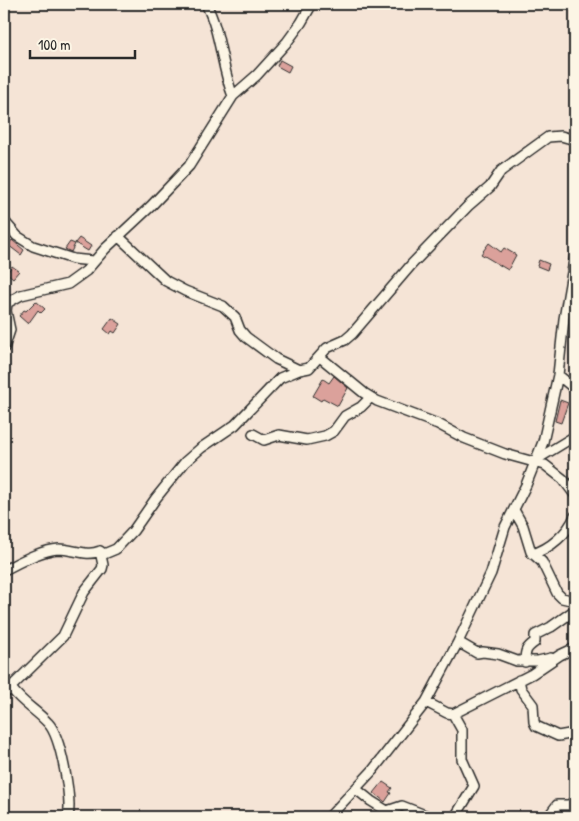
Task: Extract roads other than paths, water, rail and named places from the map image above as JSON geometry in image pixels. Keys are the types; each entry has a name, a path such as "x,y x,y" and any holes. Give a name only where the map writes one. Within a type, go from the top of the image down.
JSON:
{"street":[{"path":"206,4 216,27 223,67 233,96"},
{"path":"4,348 10,330 6,311 7,303 21,295 74,281 86,271 93,261 189,166 233,96 257,75 287,42 312,4"},
{"path":"100,551 104,554 116,549 137,527 156,498 186,462 201,448 235,425 280,378 309,368 327,348 345,340 352,334 412,264 490,186 501,171 548,137 561,136 575,140"},
{"path":"4,221 17,236 33,246 73,259 93,261"},
{"path":"118,236 166,281 185,291 223,306 235,317 240,330 246,337 276,359 299,370"},
{"path":"329,817 356,789 426,702 458,642 491,573 505,527 526,485 543,442 558,375 565,311 575,255"},
{"path":"320,357 370,398 438,424 464,438 520,460 545,466 563,479 575,495"},
{"path":"558,375 575,389"},
{"path":"253,434 264,440 279,435 307,440 314,439 334,431 342,419 361,407 370,398"},
{"path":"534,462 572,438 575,450"},
{"path":"563,479 575,483"},
{"path":"514,510 523,526 532,554 540,559 560,596 575,601"},
{"path":"532,554 551,544 568,530 575,516"},
{"path":"4,570 52,550 60,549 93,554 100,551"},
{"path":"68,817 69,804 64,766 61,751 52,728 48,722 7,691 63,636 84,592 102,569 100,551"},
{"path":"525,662 525,652 527,647 535,642 535,635 551,627 575,610"},
{"path":"458,642 478,653 498,654 525,662 548,659 575,648"},
{"path":"426,702 447,713 454,714 519,680 560,654"},
{"path":"519,680 521,689 533,705 536,726 558,736 575,733"},
{"path":"454,714 462,730 462,759 474,786 455,817"},
{"path":"356,789 371,801 387,810 402,806 430,817"},
{"path":"548,817 557,805 568,805 575,801"}]}
